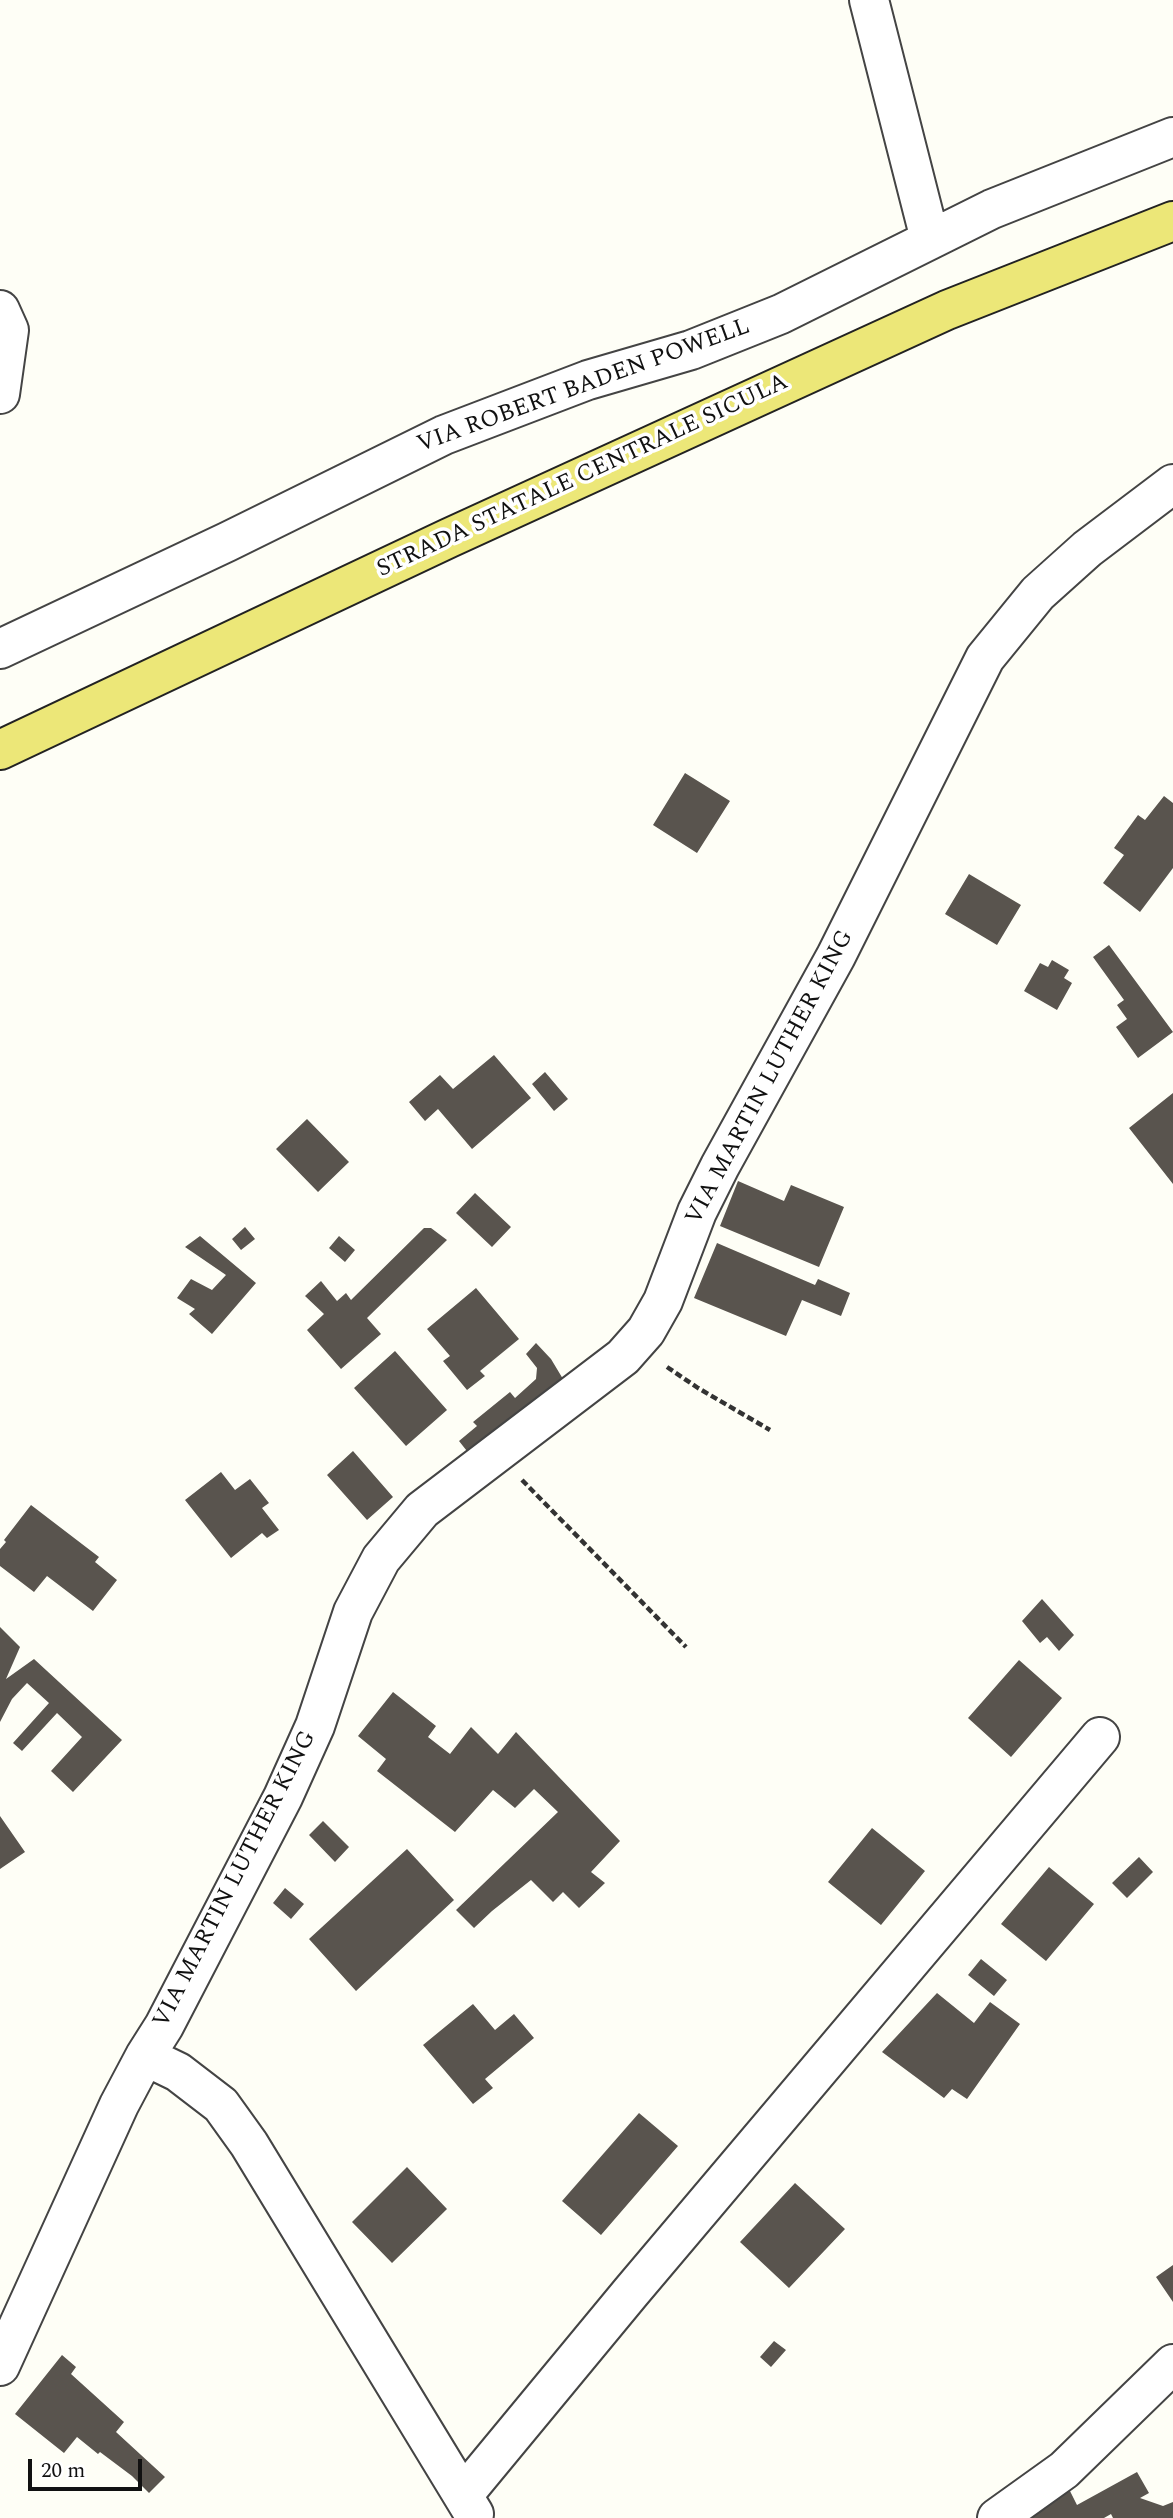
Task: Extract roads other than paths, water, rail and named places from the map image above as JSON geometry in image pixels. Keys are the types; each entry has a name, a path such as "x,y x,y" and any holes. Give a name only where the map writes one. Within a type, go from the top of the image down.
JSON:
{"main road":[{"name":"STRADA STATALE CENTRALE SICULA","path":"0,750 461,532 947,310 1173,222"}],"street":[{"path":"869,0 930,239"},
{"name":"VIA ROBERT BADEN POWELL","path":"0,649 227,542 444,435 588,380 691,350 781,314 992,209 1173,137"},
{"path":"0,310 9,330 0,394"},
{"name":"VIA MARTIN LUTHER KING","path":"0,2366 119,2105 164,2026 283,1797 315,1726 353,1612 381,1559 422,1510 594,1379 646,1331 663,1301 698,1212 715,1177 836,956 985,658 1038,593 1087,549 1173,484"},
{"path":"145,2056 178,2072 220,2105 249,2144 470,2506 631,2292 1100,1737"},
{"path":"998,2518 1064,2470 1173,2364"}]}
